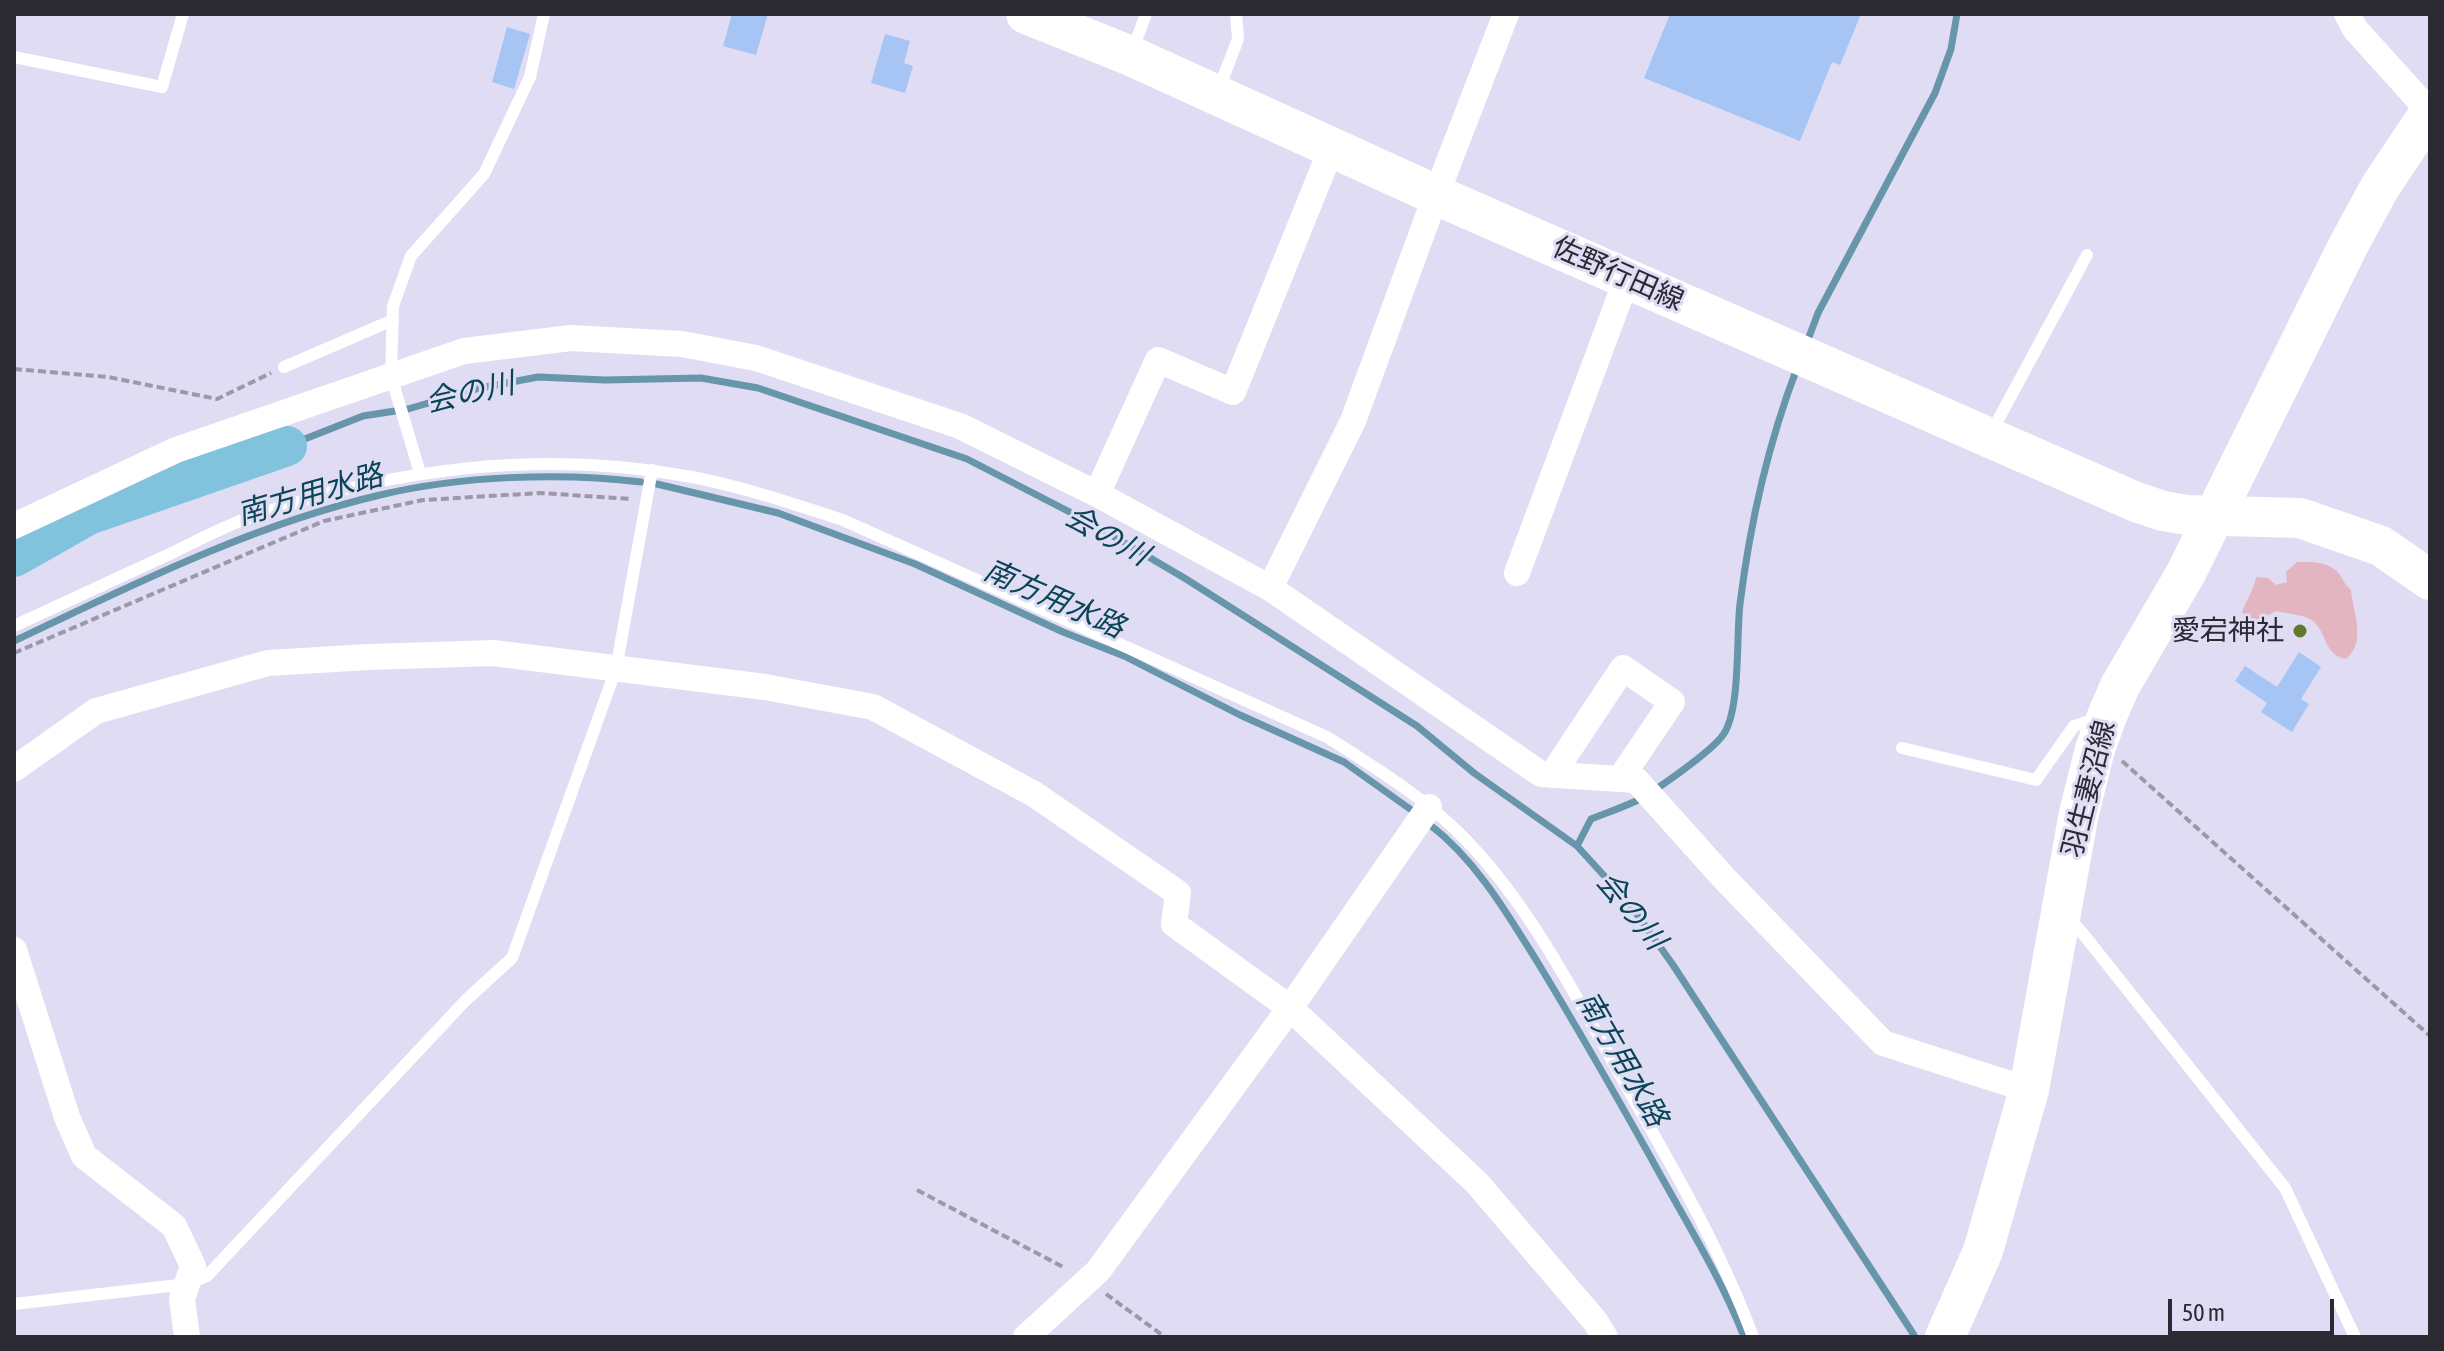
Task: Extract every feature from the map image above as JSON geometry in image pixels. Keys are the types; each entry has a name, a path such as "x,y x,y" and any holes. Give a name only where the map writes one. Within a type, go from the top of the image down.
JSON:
{"main road":[{"name":"佐野行田線","path":"1026,14 1131,56 1436,195 2136,502 2163,511 2300,518 2381,546 2430,580"},
{"name":"羽生妻沼線","path":"1945,1337 1983,1251 2029,1090 2079,813 2101,732 2120,686 2186,573 2349,244 2380,187 2430,112"}],"street":[{"path":"1270,588 1353,421 1506,14"},
{"path":"2347,14 2355,29 2430,112"},
{"path":"1097,494 1158,360 1233,392 1332,147"},
{"path":"1517,573 1627,278"},
{"path":"14,526 176,450 464,351 571,338 682,344 756,358 960,426 1097,494 1270,588 1541,774 1636,780 1723,877 1883,1043 2029,1090"},
{"path":"14,769 96,711 268,663 493,653 765,687 873,707 1034,794 1178,893 1174,924 1290,1008 1477,1183 1595,1321 1605,1337"},
{"path":"1552,775 1623,668 1672,702 1620,779"},
{"path":"1026,1337 1098,1271 1290,1008 1429,807"},
{"path":"14,950 67,1117 84,1156 174,1226 193,1266 182,1299 187,1337"}],"lane":[{"path":"14,57 162,87 183,14"},
{"path":"420,473 391,376 393,306 411,256 484,174 530,77 544,14"},
{"path":"1131,56 1146,14"},
{"path":"1216,95 1238,39 1236,14"},
{"path":"1990,436 2087,255"},
{"path":"284,367 393,320"},
{"path":"14,626 248,518 331,491 420,473 499,465 571,464 652,470 770,496 843,520 1327,737 1429,807 1462,835 1492,868 1530,922 1597,1035 1690,1200 1736,1290 1753,1337"},
{"path":"14,1304 187,1284 207,1276 466,1000 512,958 616,669 652,470"},
{"path":"1902,748 2036,780 2074,726 2101,732"},
{"path":"2058,924 2077,927 2084,935 2285,1188 2355,1337"}],"path":[{"path":"14,369 108,377 217,399 284,367"},
{"path":"14,653 324,521 423,500 540,493 647,500"},
{"path":"2101,732 2120,759 2430,1036"},
{"path":"917,1190 1087,1280 1165,1337"}],"shaded area":[{"path":"2297,562 2331,567 2351,590 2357,636 2356,644 2346,659 2330,649 2318,627 2306,617 2276,611 2255,622 2247,619 2242,612 2256,577 2268,578 2276,585 2287,582 2286,572"}],"building":[{"path":"732,14 768,14 756,55 723,46"},
{"path":"1670,14 1861,14 1840,65 1832,62 1800,141 1644,78"},
{"path":"507,27 530,34 514,89 492,82"},
{"path":"885,34 910,41 904,63 913,66 905,93 871,83"},
{"path":"2299,652 2321,667 2301,699 2309,704 2292,732 2261,712 2267,703 2235,681 2245,666 2277,687"}],"waterway":[{"path":"1806,345 1818,313 1935,93 1951,49 1957,14"},
{"path":"1577,846 1591,819 1636,801 1669,780 1717,742 1729,724 1749,544 1761,484 1797,368"},
{"name":"会の川","path":"287,446 363,416 408,409 480,388 538,377 605,380 701,378 758,388 967,459 1091,523 1186,579 1417,726 1474,773 1577,846 1629,903 1673,965 1914,1335"},
{"name":"会の川","path":"14,557 88,515 287,446"},
{"name":"南方用水路","path":"14,641 193,558 285,523 380,495 443,484 510,478 577,477 641,482"},
{"name":"南方用水路","path":"657,484 778,513 915,564 1063,632 1124,656 1240,715 1344,762 1410,809"},
{"name":"南方用水路","path":"1429,824 1476,871 1538,963 1700,1246 1744,1337"}],"place":[{"name":"愛宕神社","path":"2300,631"}]}
